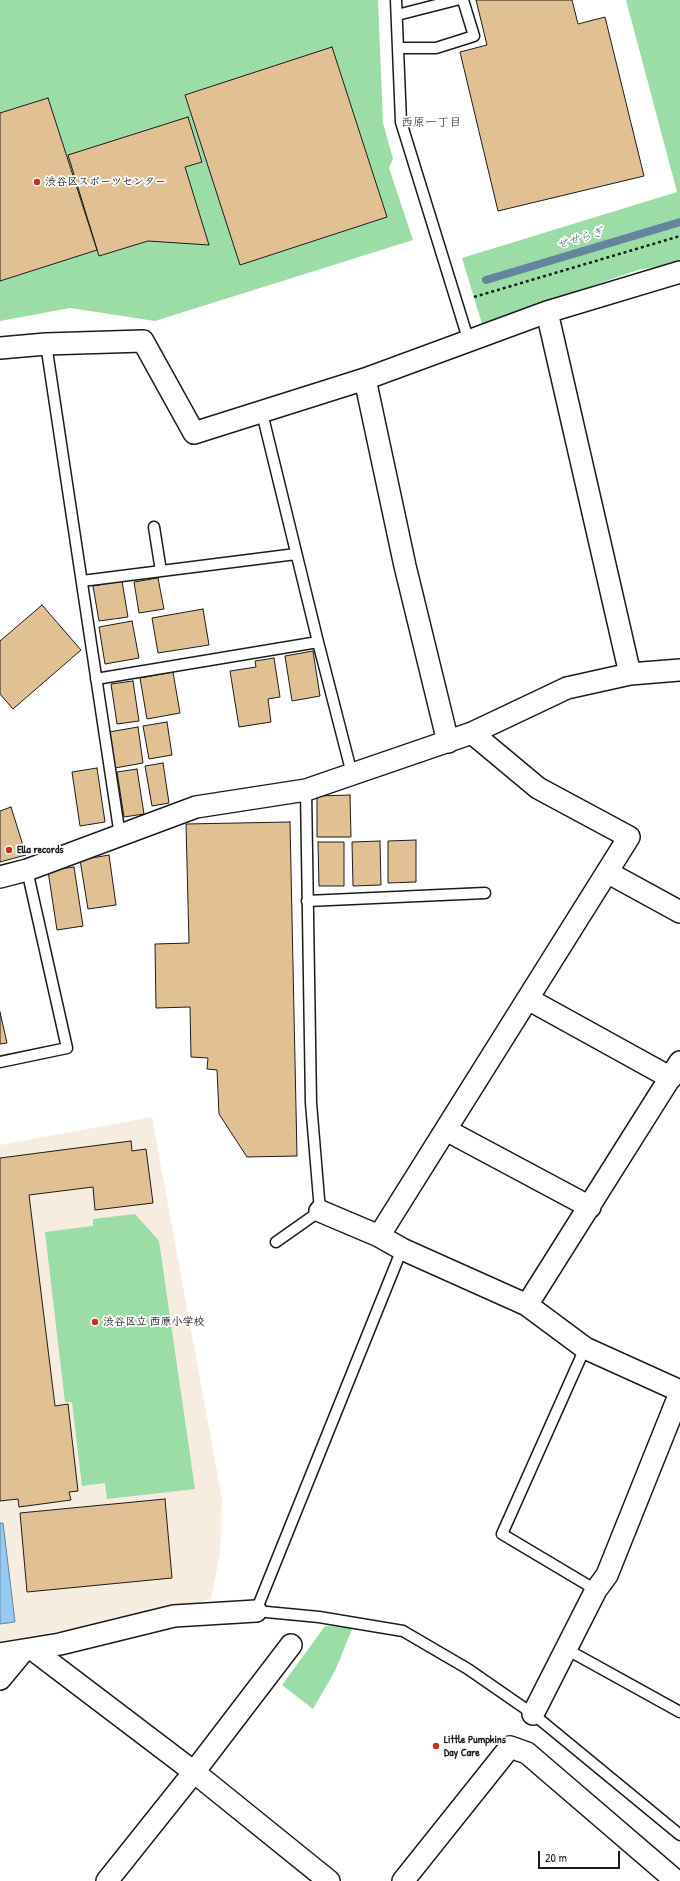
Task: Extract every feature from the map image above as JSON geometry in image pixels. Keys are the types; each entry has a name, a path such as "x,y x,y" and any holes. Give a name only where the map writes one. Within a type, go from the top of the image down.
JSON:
{"street":[{"path":"0,348 46,344 143,342 194,433 262,413 365,379 469,342 547,312 680,272"},
{"path":"547,312 630,674"},
{"path":"365,379 405,566 448,742"},
{"path":"0,877 27,870 196,807 306,790 472,733 567,688 630,674 680,670"},
{"path":"379,1236 629,836 538,788 472,733"},
{"path":"607,872 680,912"},
{"path":"527,1305 675,1070 528,999"},
{"path":"446,1130 590,1207"},
{"path":"320,1211 379,1236 402,1249 527,1305 585,1348 680,1392 607,1576 596,1590 533,1714"},
{"path":"0,1654 60,1644 174,1616 256,1611"},
{"path":"107,1881 194,1772 291,1645"},
{"path":"0,1679 28,1649"},
{"path":"28,1649 194,1772 329,1881"},
{"path":"403,1881 510,1747 527,1752 676,1881"}],"lane":[{"path":"396,0 401,122 469,342"},
{"path":"397,16 456,0"},
{"path":"398,48 436,48 474,36 463,0"},
{"path":"46,344 120,836"},
{"path":"262,413 352,774"},
{"path":"154,527 160,571"},
{"path":"82,581 296,554"},
{"path":"96,679 318,642"},
{"path":"276,1242 320,1211 311,1103 306,790"},
{"path":"0,1062 67,1048 27,870"},
{"path":"307,901 485,893"},
{"path":"402,1249 256,1611 319,1617 403,1631 468,1670 533,1714 680,1835"},
{"path":"585,1348 502,1534 596,1590"},
{"path":"566,1649 680,1712"}],"path":[{"path":"456,303 680,236"}],"shaded area":[{"name":"渋谷区立 西原小学校","path":"152,1117 222,1499 220,1553 211,1599 114,1622 0,1641 0,1145"}],"green space":[{"name":"渋谷区スポーツセンター","path":"0,0 378,0 383,123 393,159 389,168 413,240 155,321 70,308 0,321"},
{"path":"626,0 680,0 680,263 638,270 482,324 462,258 677,192"},
{"path":"135,1214 159,1241 195,1489 107,1499 105,1483 82,1486 72,1402 65,1402 45,1232 93,1226 93,1219"},
{"path":"325,1626 353,1627 335,1671 313,1709 282,1685"}],"water":[{"path":"0,1523 3,1523 15,1622 0,1624"}],"building":[{"path":"476,0 572,0 578,24 605,17 644,176 498,211 460,52 487,45"},
{"path":"332,47 387,217 240,265 185,95"},
{"name":"渋谷区スポーツセンター","path":"48,98 97,250 0,281 0,113"},
{"path":"188,117 202,162 185,167 209,245 148,241 99,256 68,155"},
{"path":"158,578 164,609 139,613 134,582"},
{"path":"122,581 128,617 99,621 93,586"},
{"path":"42,605 81,650 13,709 0,694 0,641"},
{"path":"203,609 209,645 158,653 152,618"},
{"path":"132,621 139,658 105,664 99,627"},
{"path":"313,651 320,696 292,701 285,656"},
{"path":"274,658 280,697 268,699 271,722 239,727 230,671 256,667 255,661"},
{"path":"173,672 180,713 147,719 140,678"},
{"path":"133,681 139,721 117,724 111,684"},
{"path":"167,722 172,755 149,759 143,726"},
{"path":"138,727 143,763 115,768 109,732"},
{"path":"163,763 169,803 152,806 145,766"},
{"path":"97,768 105,822 80,826 72,772"},
{"path":"137,769 144,814 124,817 117,772"},
{"path":"350,795 351,837 317,837 317,796"},
{"path":"11,807 26,855 0,862 0,811"},
{"path":"290,822 297,1156 247,1157 219,1114 217,1070 207,1069 208,1058 191,1057 190,1007 156,1008 155,944 189,943 186,824"},
{"path":"416,840 416,882 388,883 388,841"},
{"path":"380,841 381,885 353,886 352,842"},
{"path":"318,842 344,842 344,886 319,886"},
{"path":"109,855 116,905 88,909 80,860"},
{"path":"74,867 83,926 57,930 48,871"},
{"path":"0,1012 7,1043 0,1044"},
{"path":"131,1141 132,1151 146,1149 153,1203 95,1210 93,1187 29,1195 55,1406 68,1404 78,1491 69,1492 71,1500 19,1507 18,1499 0,1501 0,1158"},
{"path":"165,1499 172,1578 27,1592 20,1513"}],"waterway":[{"name":"せせらぎ","path":"486,280 680,222"}],"place":[{"name":"渋谷区スポーツセンター","path":"37,182"},
{"name":"Ella records","path":"9,850"},
{"name":"渋谷区立 西原小学校","path":"95,1322"},
{"name":"Little Pumpkins Day Care","path":"436,1746"}],"district":[{"name":"西原一丁目","path":"431,123"}]}
